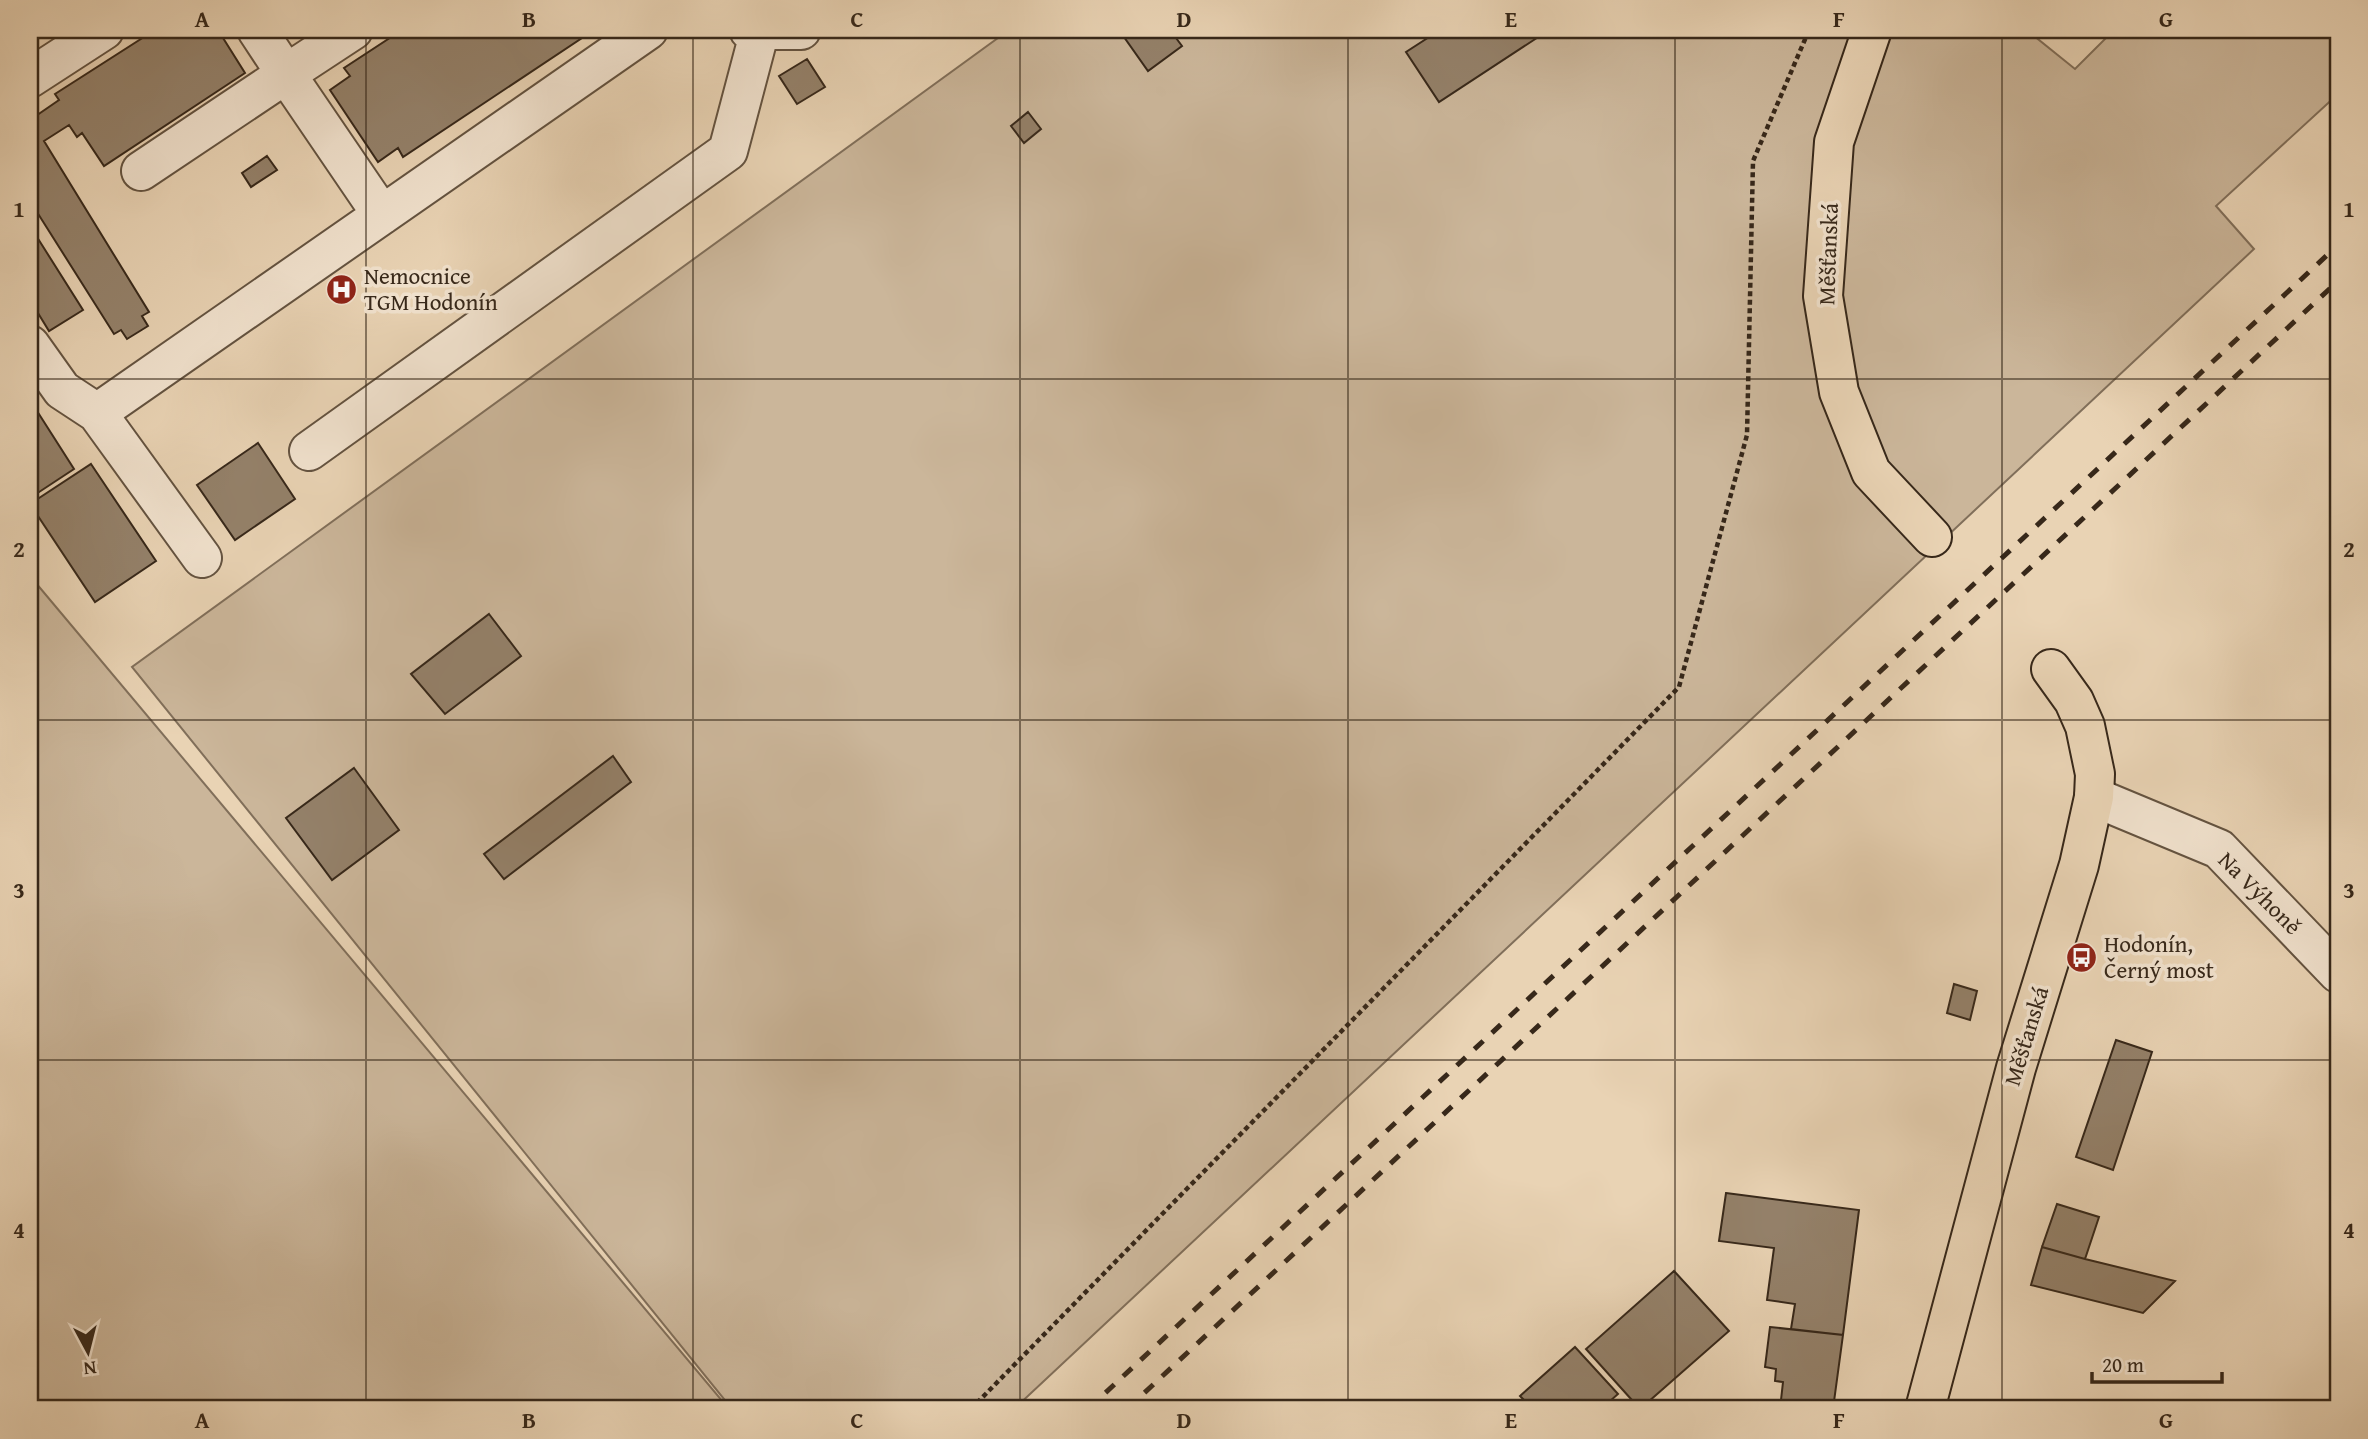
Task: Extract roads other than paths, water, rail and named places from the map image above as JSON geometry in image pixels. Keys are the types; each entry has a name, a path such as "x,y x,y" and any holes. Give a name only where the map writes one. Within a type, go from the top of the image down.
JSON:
{"main road":[{"name":"Měšťanská","path":"1872,30 1834,142 1823,296 1839,392 1871,472 1932,537"},
{"name":"Měšťanská","path":"1925,1409 2008,1094 2079,866 2094,796 2095,774 2085,726 2074,701 2052,669"}],"lane":[{"path":"30,78 104,30"},
{"path":"257,30 382,215"},
{"path":"141,171 353,30"},
{"path":"97,413 649,30"},
{"path":"309,451 728,151 756,30 801,30"},
{"path":"30,345 62,390 97,413 202,558"},
{"name":"Na Výhoně","path":"2094,796 2219,849 2338,973"}],"railway":[{"path":"1088,1409 2338,245"},
{"path":"1127,1409 2338,281"}],"place":[{"name":"Nemocnice TGM Hodonín","path":"341,289"},
{"name":"Hodonín, Černý most","path":"2081,957"}]}
